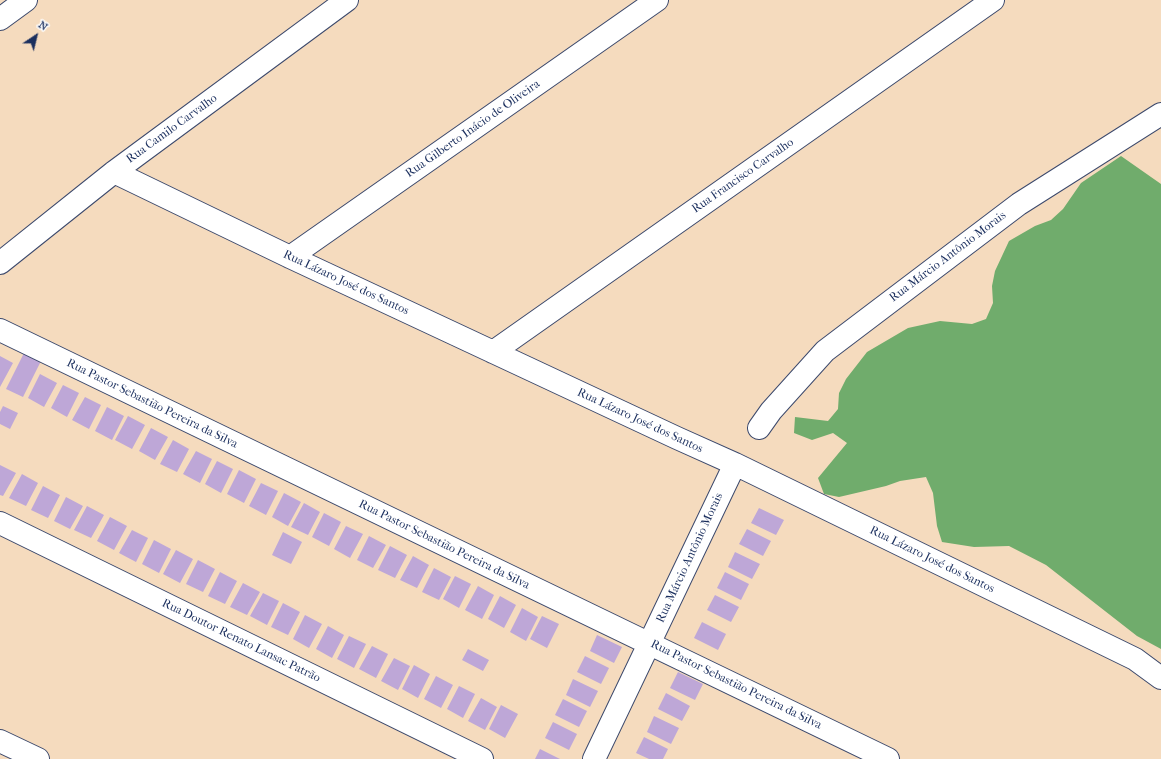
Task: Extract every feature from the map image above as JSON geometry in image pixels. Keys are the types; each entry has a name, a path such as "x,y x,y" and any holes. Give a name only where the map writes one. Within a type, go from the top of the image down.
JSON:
{"street":[{"path":"0,19 26,0"},
{"name":"Rua Camilo Carvalho","path":"0,263 114,172 347,0"},
{"name":"Rua Gilberto Inácio de Oliveira","path":"290,258 656,0"},
{"name":"Rua Francisco Carvalho","path":"493,352 993,0"},
{"name":"Rua Márcio Antônio Morais","path":"759,428 771,411 825,351 1019,204 1161,114"},
{"name":"Rua Lázaro José dos Santos","path":"114,172 290,258 735,464 1135,659 1161,678"},
{"name":"Rua Pastor Sebastião Pereira da Silva","path":"0,330 888,759"},
{"name":"Rua Márcio Antônio Morais","path":"594,759 735,464"},
{"name":"Rua Doutor Renato Lansac Patrão","path":"0,523 482,759"},
{"path":"0,741 38,759"}],"green space":[{"path":"1121,156 1161,184 1161,649 1137,636 1046,565 1009,546 974,547 942,542 937,526 933,493 926,477 900,481 886,486 839,497 824,494 818,478 847,443 833,433 812,440 794,433 795,417 828,421 838,409 839,393 846,379 867,352 908,328 940,321 972,324 986,319 993,303 992,286 995,271 1009,241 1035,226 1051,220 1063,209 1081,183"}],"building":[{"path":"24,353 41,361 23,397 6,389"},
{"path":"0,356 13,363 0,387"},
{"path":"40,374 57,383 44,407 28,398"},
{"path":"63,385 79,393 67,417 51,408"},
{"path":"85,397 101,405 89,429 72,420"},
{"path":"3,406 18,413 10,429 0,424 0,412"},
{"path":"107,407 124,416 112,440 95,431"},
{"path":"128,416 145,425 132,449 115,440"},
{"path":"151,428 168,437 155,460 139,451"},
{"path":"173,440 189,449 177,472 160,464"},
{"path":"196,451 212,459 200,483 183,474"},
{"path":"217,461 233,469 221,493 205,484"},
{"path":"0,465 16,473 3,496 0,495"},
{"path":"239,470 256,479 244,503 227,494"},
{"path":"22,474 38,483 26,506 9,498"},
{"path":"261,483 278,491 266,515 249,506"},
{"path":"43,486 60,495 48,518 31,510"},
{"path":"284,493 301,502 288,526 272,517"},
{"path":"66,497 83,506 70,529 54,521"},
{"path":"304,503 320,512 308,535 291,527"},
{"path":"87,506 104,515 91,538 74,530"},
{"path":"759,508 784,520 776,535 751,523"},
{"path":"324,513 341,522 329,546 312,537"},
{"path":"110,517 127,526 114,550 97,541"},
{"path":"346,526 363,534 350,558 334,549"},
{"path":"747,529 771,541 763,556 739,544"},
{"path":"132,530 148,538 136,562 119,553"},
{"path":"283,532 302,542 291,564 272,555"},
{"path":"369,536 386,545 373,568 357,560"},
{"path":"154,540 171,549 159,573 142,564"},
{"path":"390,546 407,555 395,578 378,570"},
{"path":"176,550 193,559 180,583 163,574"},
{"path":"735,552 760,564 752,579 728,567"},
{"path":"413,556 429,565 417,588 400,580"},
{"path":"198,560 215,569 203,592 186,584"},
{"path":"434,568 451,577 439,600 422,592"},
{"path":"220,572 237,581 225,604 208,596"},
{"path":"725,572 749,584 741,600 717,588"},
{"path":"455,576 471,584 459,608 443,599"},
{"path":"243,583 260,592 247,615 230,607"},
{"path":"478,586 494,595 482,619 465,610"},
{"path":"263,593 279,601 267,625 250,616"},
{"path":"715,595 739,607 731,622 707,610"},
{"path":"500,596 516,605 504,628 488,619"},
{"path":"283,603 300,612 288,635 271,627"},
{"path":"522,608 538,617 526,641 510,632"},
{"path":"305,615 322,624 309,648 293,639"},
{"path":"542,616 559,624 547,648 530,639"},
{"path":"702,622 726,634 718,650 694,638"},
{"path":"328,626 344,635 332,658 316,649"},
{"path":"597,635 622,647 614,663 590,651"},
{"path":"349,636 366,644 354,668 337,659"},
{"path":"372,646 388,654 376,678 359,669"},
{"path":"468,649 489,660 483,671 462,660"},
{"path":"585,656 609,668 601,684 577,672"},
{"path":"394,658 410,666 398,690 381,681"},
{"path":"414,665 430,674 418,698 402,689"},
{"path":"678,672 703,684 695,700 670,688"},
{"path":"436,676 453,685 441,708 424,699"},
{"path":"573,679 598,691 590,707 566,695"},
{"path":"459,686 475,694 463,718 447,709"},
{"path":"666,693 690,706 682,721 658,709"},
{"path":"481,698 497,707 485,730 468,721"},
{"path":"563,699 587,711 579,727 555,715"},
{"path":"501,705 518,714 505,738 489,729"},
{"path":"654,716 679,728 671,744 647,732"},
{"path":"553,722 577,734 569,750 545,738"},
{"path":"644,737 668,749 663,759 649,759 636,753"},
{"path":"540,749 560,759 535,759"}]}
